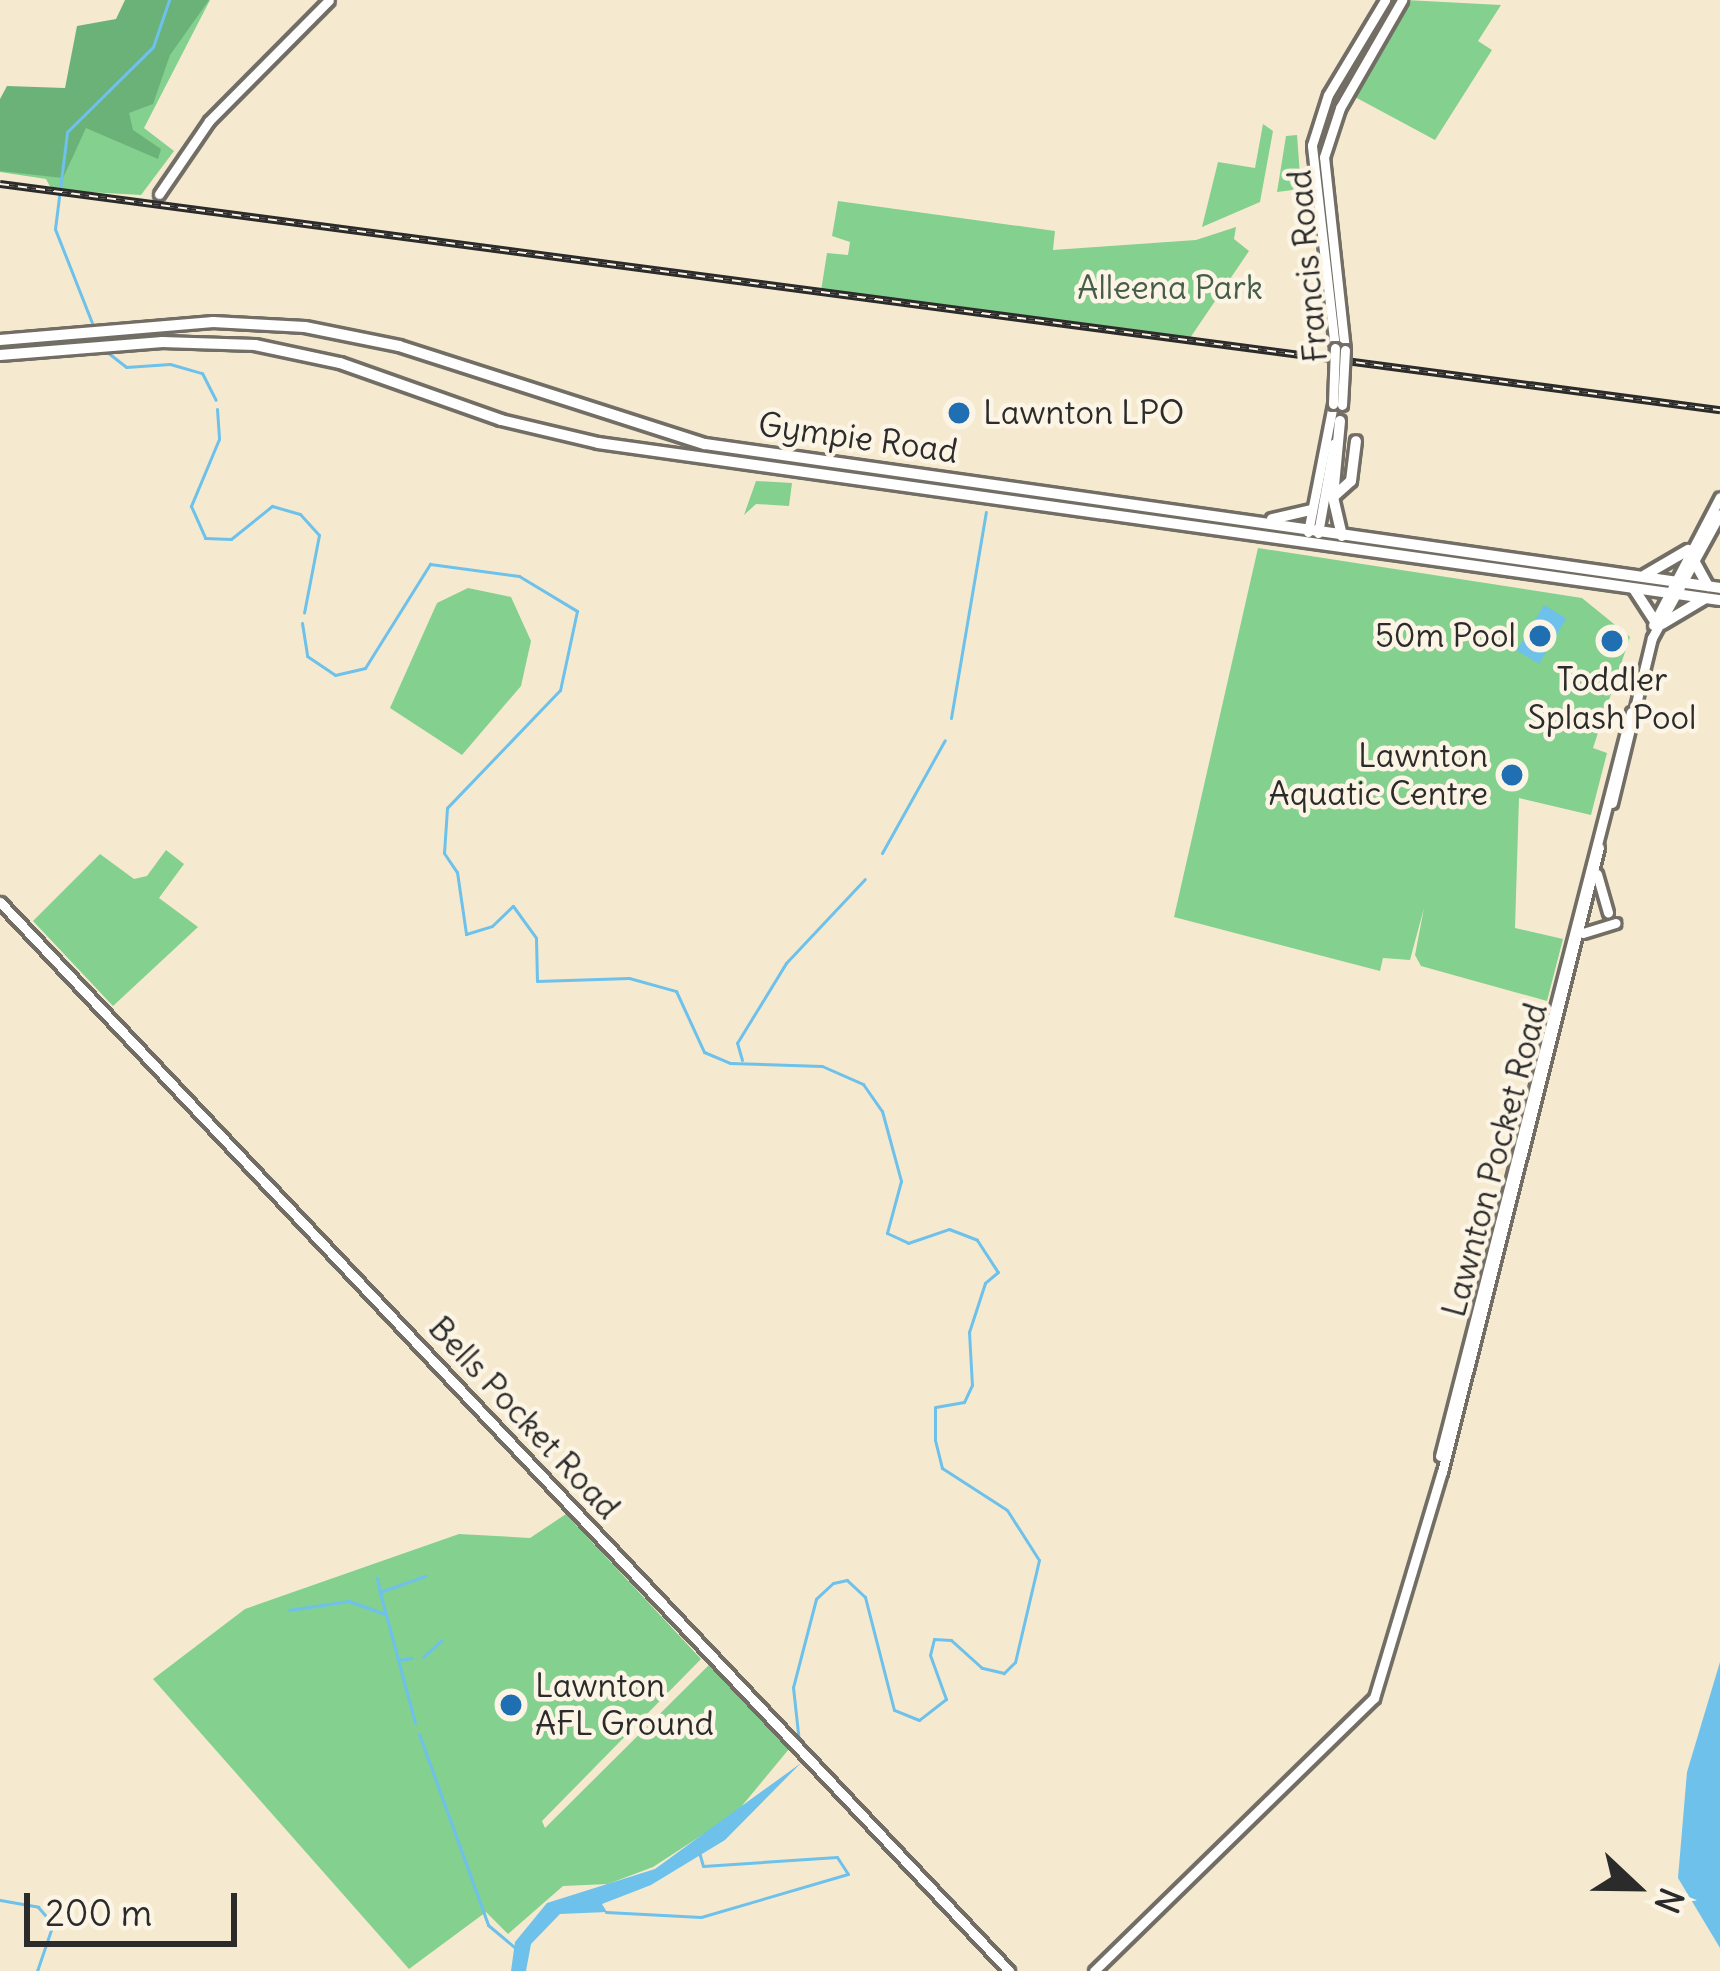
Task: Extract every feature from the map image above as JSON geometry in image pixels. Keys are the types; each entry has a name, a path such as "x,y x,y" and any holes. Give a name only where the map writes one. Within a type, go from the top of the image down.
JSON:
{"highway":[{"name":"Gympie Road","path":"0,340 235,321 323,329 399,346 602,413 728,448 1252,522 1312,537 1342,536 1642,577 1673,588"},
{"name":"Gympie Road","path":"0,355 196,341 298,352 501,420 596,446 1312,537 1634,589 1714,593"},
{"path":"596,446 602,413"},
{"path":"1340,421 1333,496 1342,536"},
{"path":"1333,496 1351,481 1356,441"},
{"path":"1252,522 1311,510"},
{"path":"1634,589 1658,622 1714,593 1690,554 1642,577"}],"main road":[{"path":"159,194 208,121 329,0"},
{"name":"Francis Road","path":"1340,349 1312,145 1328,95 1385,0"},
{"name":"Francis Road","path":"1312,537 1311,510 1337,404 1340,349 1324,158 1340,108 1402,0"},
{"name":"Francis Road","path":"1312,537 1340,421 1337,404"},
{"path":"1690,554 1720,497"},
{"path":"1690,554 1720,514"},
{"name":"Lawnton Pocket Road","path":"1436,1486 1468,1338 1631,712 1652,638 1690,554"},
{"name":"Lawnton Pocket Road","path":"1094,1971 1366,1712 1436,1486 1583,933 1599,847"},
{"path":"1597,874 1608,912"},
{"name":"Bells Pocket Road","path":"0,902 1009,1971"},
{"path":"1583,933 1615,923"}],"green space":[{"path":"125,0 209,0 170,55 153,104 129,113 133,130 161,149 158,159 86,128 63,178 0,171 0,99 7,86 65,88 77,26 116,19"},
{"path":"169,0 210,0 144,128 174,151 141,195 52,190 46,179 0,172 0,131 67,132"},
{"path":"1405,0 1501,5 1478,41 1492,50 1435,140 1355,97"},
{"path":"1263,124 1273,131 1260,202 1202,227 1218,162 1255,168"},
{"path":"1297,135 1301,189 1277,192 1286,136"},
{"name":"Alleena Park","path":"838,201 1055,231 1053,250 1196,240 1236,227 1234,239 1249,251 1190,338 821,291 827,253 848,255 850,242 832,236"},
{"path":"756,481 792,483 789,506 756,504 744,515"},
{"path":"1258,548 1582,598 1630,637 1593,748 1607,753 1591,815 1519,798 1515,928 1563,939 1547,1001 1421,966 1415,955 1424,908 1410,960 1383,958 1380,971 1174,917"},
{"path":"468,588 511,597 531,641 521,686 462,755 390,708 437,603"},
{"path":"166,850 184,864 159,898 198,927 113,1006 33,921 100,854 134,879 147,876"},
{"path":"566,1514 701,1659 542,1821 545,1828 710,1664 789,1749 736,1813 653,1867 608,1884 563,1886 508,1934 486,1912 409,1969 153,1679 245,1609 459,1534 530,1538"}],"water":[{"name":"50m Pool","path":"1544,605 1566,618 1539,664 1517,650"},
{"path":"1720,1662 1720,1948 1678,1878 1687,1772"},
{"path":"801,1763 725,1840 651,1885 602,1904 607,1912 560,1914 531,1944 526,1971 511,1971 515,1942 547,1903 655,1869"}],"waterway":[{"path":"94,328 55,229 67,132 153,47 169,0"},
{"path":"107,352 126,367 170,364 202,373 216,400"},
{"path":"217,409 219,439 191,506 205,538 231,539 272,506 300,514 319,535 304,613"},
{"path":"951,718 986,512"},
{"path":"302,623 307,656 335,675 365,668 430,564 519,576 577,611 560,690 447,808 444,853 457,872 466,934 492,926 513,906 536,938 537,981 629,978 676,991 704,1052 730,1063 822,1066 863,1084 882,1111 901,1181 887,1233 908,1243 949,1229 977,1240 998,1272 985,1283 969,1332 972,1385 964,1402 935,1407 935,1440 942,1468 1007,1510 1039,1560 1015,1662 1004,1673 982,1668 951,1640 934,1639 930,1655 946,1699 919,1720 894,1710 865,1597 847,1580 833,1583 816,1599 793,1687 799,1742"},
{"path":"882,853 945,740"},
{"path":"742,1060 737,1043 786,963 865,879"},
{"path":"415,1723 380,1592 425,1576"},
{"path":"377,1578 380,1592"},
{"path":"289,1610 349,1601 385,1614"},
{"path":"423,1657 442,1640"},
{"path":"398,1660 412,1658"},
{"path":"419,1734 488,1925 514,1947"},
{"path":"606,1912 701,1917 848,1874 837,1857 703,1866 698,1848"},
{"path":"0,1900 38,1907 53,1924 37,1971"}],"railway":[{"path":"0,184 1720,410"}],"place":[{"name":"Lawnton LPO","path":"959,413"},
{"name":"50m Pool","path":"1540,636"},
{"name":"Toddler Splash Pool","path":"1612,641"},
{"name":"Lawnton Aquatic Centre","path":"1512,775"},
{"name":"Lawnton AFL Ground","path":"511,1705"}]}
